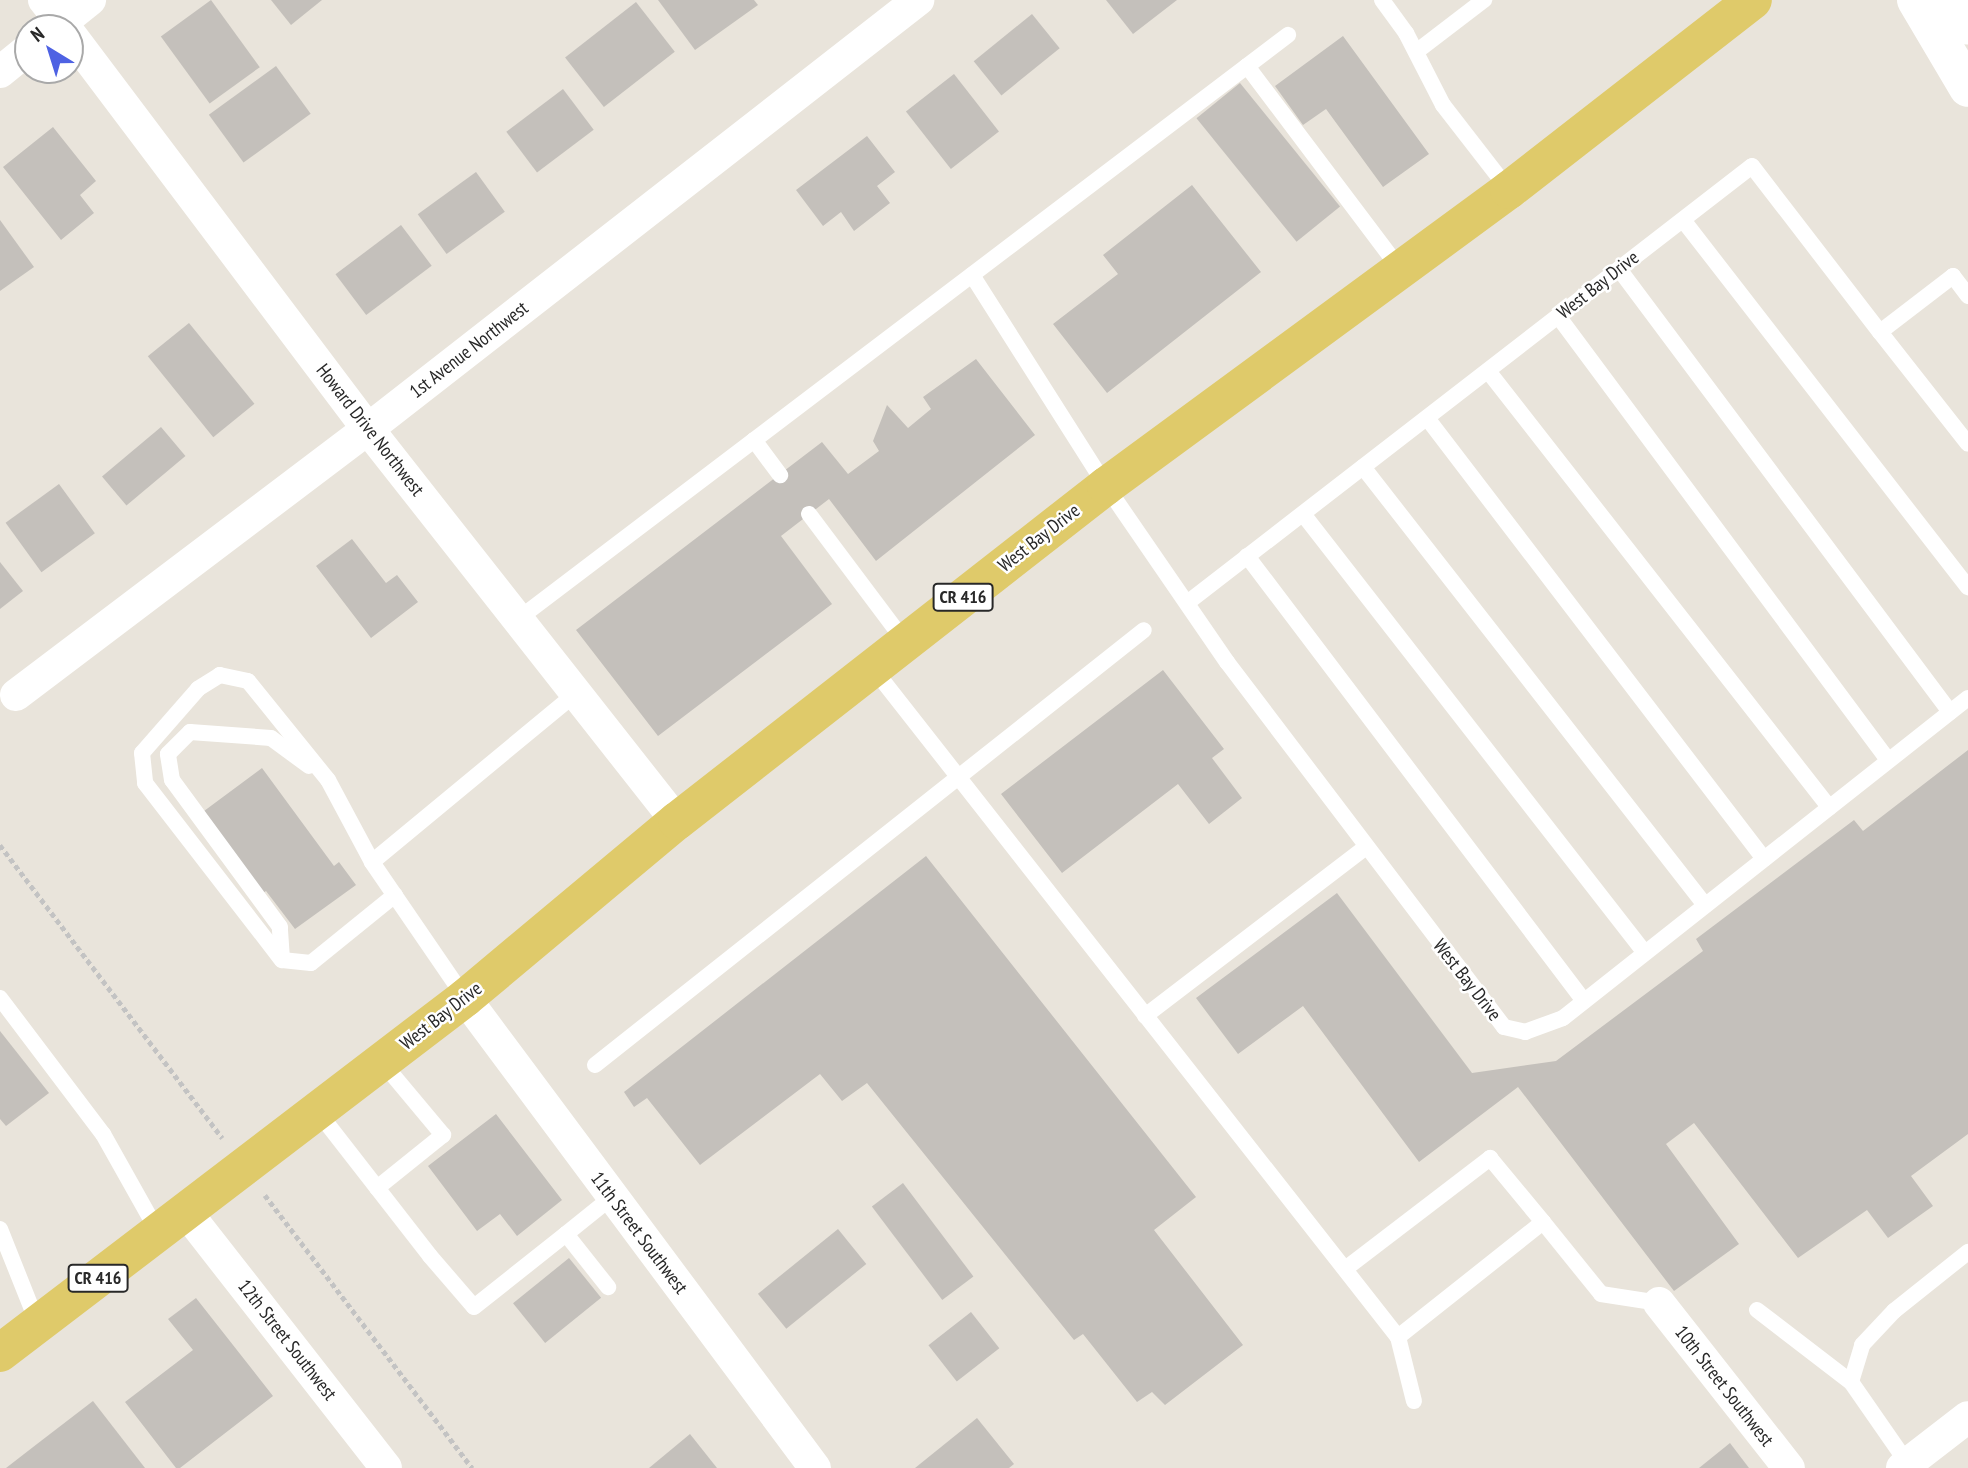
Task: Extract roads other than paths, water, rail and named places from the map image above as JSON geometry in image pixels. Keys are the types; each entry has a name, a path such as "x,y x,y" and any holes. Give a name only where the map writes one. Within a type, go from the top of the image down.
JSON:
{"main road":[{"name":"West Bay Drive","path":"0,1353 37,1322 173,1223 465,998 677,821 1106,486 1509,190 1753,0"},
{"path":"1916,0 1968,88"},
{"path":"1944,0 1968,26"}],"street":[{"path":"70,14 90,0"},
{"name":"1st Avenue Northwest","path":"16,695 368,429 918,0"},
{"name":"Howard Drive Northwest","path":"84,55 368,429 677,821"},
{"path":"0,72 14,61"},
{"name":"11th Street Southwest","path":"465,998 815,1468"},
{"name":"12th Street Southwest","path":"173,1223 386,1468"},
{"name":"10th Street Southwest","path":"1659,1303 1789,1468"},
{"path":"1905,1466 1968,1417"}],"lane":[{"path":"1382,0 1416,52 1443,105 1509,190"},
{"path":"1416,52 1483,0"},
{"path":"517,620 1288,35"},
{"path":"1247,66 1401,269"},
{"name":"West Bay Drive","path":"1187,603 1752,166 1880,332"},
{"path":"1683,220 1968,588"},
{"path":"1619,269 1950,712"},
{"name":"West Bay Drive","path":"972,275 1106,486 1187,603 1366,847 1504,1027 1525,1032 1563,1018 1968,698"},
{"path":"1968,296 1952,276 1880,332 1968,444"},
{"path":"1558,316 1888,760"},
{"path":"1488,371 1829,807"},
{"path":"1427,418 1764,859"},
{"path":"754,440 780,475"},
{"path":"1363,467 1705,905"},
{"path":"809,514 905,642"},
{"path":"1303,514 1646,953"},
{"path":"1247,556 1584,1001"},
{"path":"595,1065 1144,630"},
{"path":"872,667 1398,1337 1414,1401"},
{"path":"395,895 311,963 282,960 145,782 142,753 198,689 220,675 248,681 328,780 372,862 395,895 465,998"},
{"path":"372,862 575,694"},
{"path":"282,960 280,927 172,780 168,754 190,732 271,738 328,780"},
{"path":"1145,1016 1366,847"},
{"path":"0,998 173,1223"},
{"path":"377,1188 443,1135 383,1062"},
{"path":"318,1112 474,1307 612,1197"},
{"path":"1345,1269 1490,1158 1601,1294 1659,1303"},
{"path":"1398,1337 1543,1222"},
{"path":"0,1229 37,1322"},
{"path":"566,1234 608,1287"},
{"path":"1851,1382 1862,1345 1894,1311 1968,1252"},
{"path":"1757,1310 1851,1382 1905,1466"}]}
